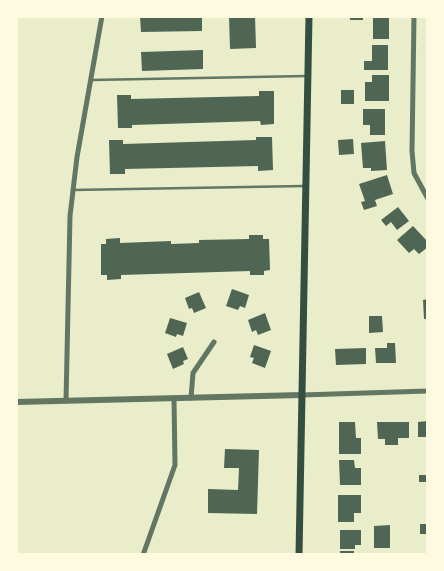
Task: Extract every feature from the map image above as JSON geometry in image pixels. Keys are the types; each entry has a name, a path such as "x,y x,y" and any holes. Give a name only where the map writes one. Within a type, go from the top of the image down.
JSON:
{"main road":[{"path":"299,555 309,16"}],"street":[{"path":"66,401 72,190 102,16"},
{"path":"414,16 412,151 414,173 428,199"},
{"path":"192,398 193,373 214,342"},
{"path":"16,402 428,392"},
{"path":"144,555 175,465 174,399"}],"lane":[{"path":"91,80 308,76"},
{"path":"72,190 306,186"}],"building":[{"path":"140,16 202,16 202,31 141,32"},
{"path":"229,16 255,16 256,48 230,49"},
{"path":"350,16 363,16 363,20 350,20"},
{"path":"373,16 389,16 389,39 373,39"},
{"path":"372,45 388,45 388,70 364,70 364,61 372,61"},
{"path":"203,50 203,69 142,71 141,52"},
{"path":"372,75 389,75 389,101 365,101 365,82 372,82"},
{"path":"341,90 354,90 354,104 341,104"},
{"path":"259,91 274,91 274,124 261,125 260,121 132,125 132,128 118,128 117,95 131,95 131,99 259,96"},
{"path":"363,109 385,109 385,135 370,135 370,125 363,125"},
{"path":"256,137 272,137 273,170 258,171 258,166 125,169 125,174 110,174 109,140 123,140 123,144 256,140"},
{"path":"353,139 354,154 339,155 338,140"},
{"path":"385,141 387,170 371,171 371,168 363,168 361,143"},
{"path":"387,175 393,194 375,200 377,206 364,210 361,202 365,201 359,184"},
{"path":"398,207 409,221 397,230 391,222 386,226 381,220"},
{"path":"413,226 428,242 428,247 419,254 414,249 409,253 397,240"},
{"path":"249,235 263,235 263,239 269,239 270,270 264,271 264,275 250,275 250,271 121,275 121,279 107,280 107,275 101,275 101,244 106,244 106,239 120,238 120,243 171,241 171,244 199,243 199,240 249,239"},
{"path":"232,289 249,295 245,308 240,306 238,310 226,306"},
{"path":"199,292 206,308 194,313 192,308 189,309 185,298"},
{"path":"428,299 428,319 424,319 423,300"},
{"path":"265,313 271,330 258,335 256,330 252,332 248,320"},
{"path":"369,316 382,316 383,332 369,333"},
{"path":"170,318 187,323 183,336 177,334 176,337 165,333"},
{"path":"387,343 395,343 396,363 376,363 375,348 387,348"},
{"path":"254,345 271,351 265,368 252,363 254,358 250,357"},
{"path":"183,347 188,359 183,361 184,364 173,369 167,354"},
{"path":"366,348 366,364 336,365 335,349"},
{"path":"428,421 428,437 418,437 418,422"},
{"path":"339,422 355,422 356,438 361,438 361,454 339,454"},
{"path":"377,422 409,422 409,438 398,438 398,445 385,445 385,439 378,439"},
{"path":"225,449 259,450 257,514 208,513 208,489 238,490 239,468 224,468"},
{"path":"339,460 354,460 355,468 361,468 361,485 340,485"},
{"path":"419,475 428,475 428,482 419,482"},
{"path":"338,495 361,495 361,513 354,513 354,522 338,522"},
{"path":"420,524 428,524 428,534 420,534"},
{"path":"390,525 390,548 374,548 374,526"},
{"path":"340,530 361,530 361,545 355,545 355,549 340,549"},
{"path":"340,551 354,551 354,555 340,555"}]}
